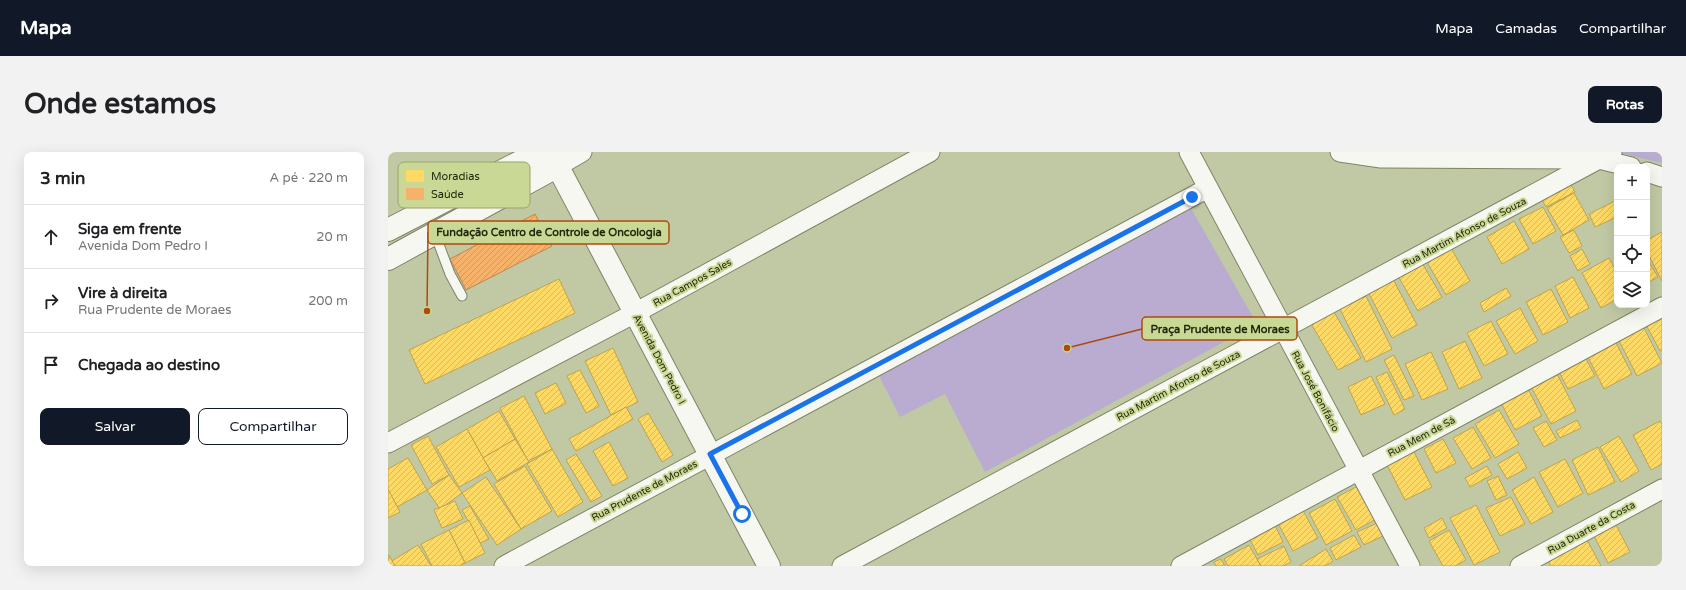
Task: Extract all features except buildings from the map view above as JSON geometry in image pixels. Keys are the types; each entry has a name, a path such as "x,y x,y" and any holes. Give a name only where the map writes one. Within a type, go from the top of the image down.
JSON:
{"street":[{"path":"520,162 539,152"},
{"path":"530,174 554,159 582,152"},
{"name":"Rua Campos Sales","path":"388,443 635,313 930,152"},
{"name":"Rua José Bonifácio","path":"1189,152 1410,566"},
{"path":"1340,152 1382,158 1605,155 1624,164"},
{"name":"Rua Martim Afonso de Souza","path":"842,566 1605,155"},
{"name":"Avenida Dom Pedro I","path":"554,159 769,566"},
{"path":"1650,173 1662,177"},
{"name":"Rua Prudente de Moraes","path":"504,566 710,454 1208,188"},
{"path":"388,230 431,208"},
{"path":"388,259 435,234 476,208"},
{"name":"Rua Mem de Sá","path":"1181,566 1662,307"},
{"name":"Rua Duarte da Costa","path":"1520,566 1662,488"}],"lane":[{"path":"435,234 450,274 462,296"}],"shaded area":[{"path":"1616,152 1662,152 1662,163"},
{"path":"1188,203 1257,324 985,472 945,394 900,417 877,372"}],"place":[{"name":"Fundação Centro de Controle de Oncologia","path":"427,311"},
{"name":"Praça Prudente de Moraes","path":"1067,348"}],"route":[{"path":"742,514 710,454 1192,197"}]}
